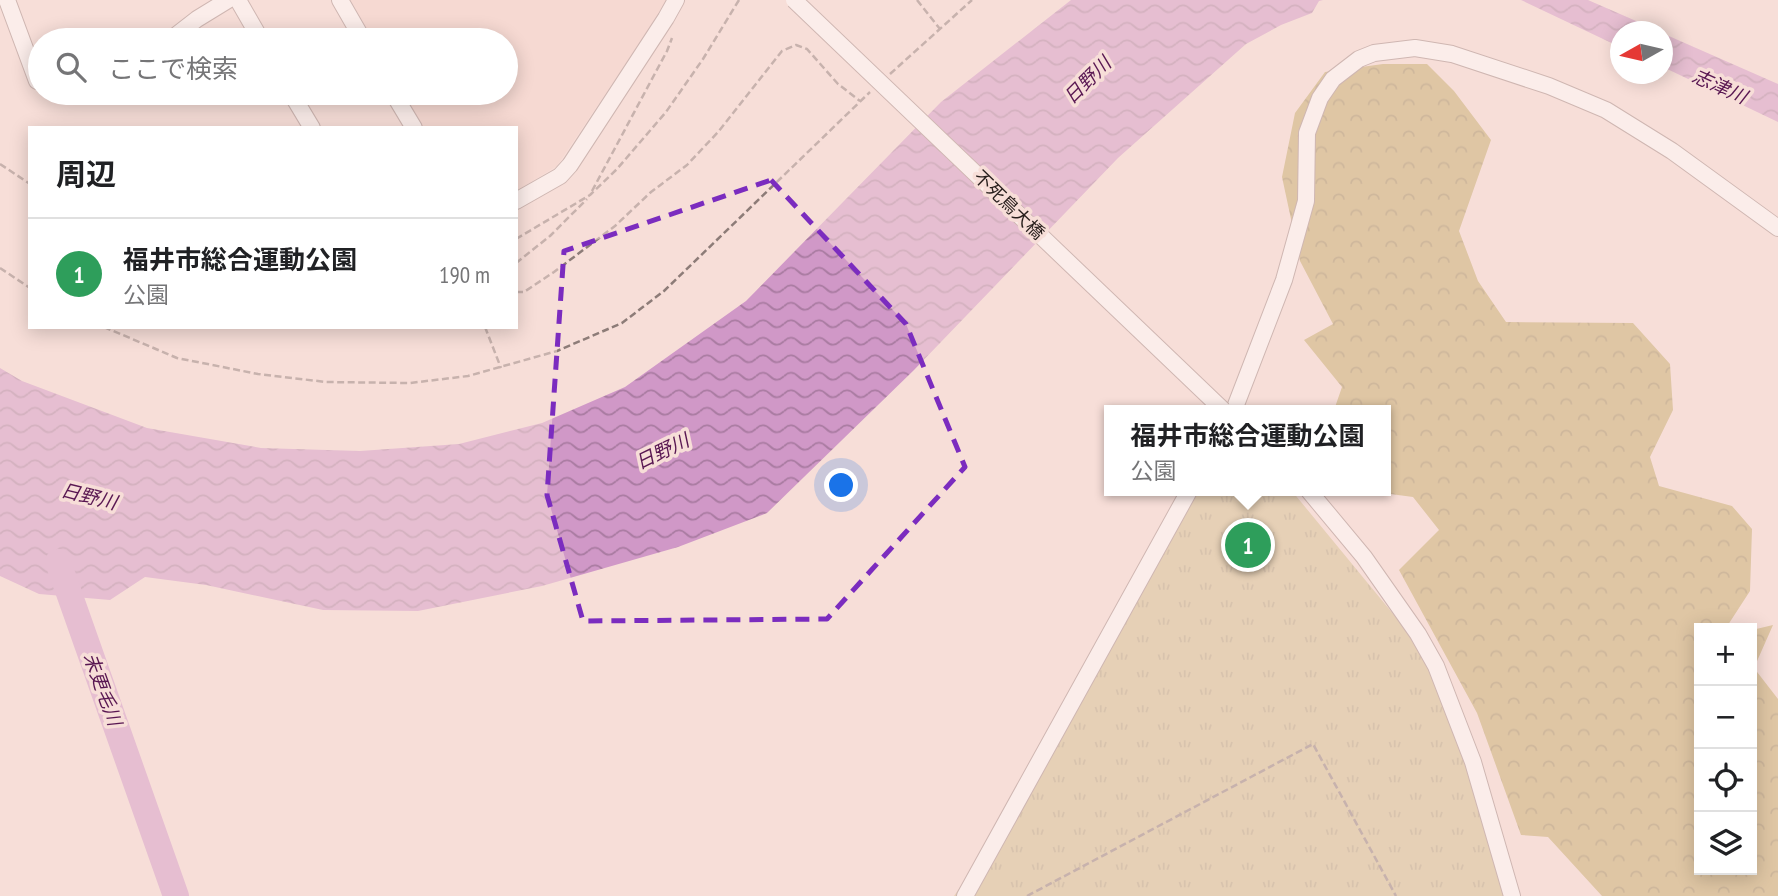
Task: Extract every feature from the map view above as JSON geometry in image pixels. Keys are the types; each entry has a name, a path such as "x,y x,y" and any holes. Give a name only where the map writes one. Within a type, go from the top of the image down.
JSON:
{"street":[{"path":"7,0 28,55"},
{"path":"185,28 228,0"},
{"path":"237,0 254,28"},
{"path":"340,0 356,28"},
{"path":"518,200 560,176 570,165 676,0"},
{"name":"不死鳥大橋","path":"794,0 1218,405"},
{"path":"1236,405 1284,280 1306,201 1307,133 1320,98 1333,79 1359,59 1374,53 1415,48 1452,54 1549,86 1606,110 1672,150 1778,228"},
{"path":"299,105 311,126"},
{"path":"400,105 413,126"},
{"path":"965,896 1186,496"},
{"path":"1313,496 1364,557 1418,634 1436,666 1474,761 1512,896"}],"path":[{"path":"518,261 550,236 617,169 666,112 739,0"},
{"path":"917,0 940,29"},
{"path":"890,74 972,0"},
{"path":"518,238 590,195 667,51 675,29 666,18"},
{"path":"518,292 524,292 554,272 615,226 651,192 687,165 719,131 782,51 796,45 807,49 838,84 860,101"},
{"path":"109,329 177,358 258,374 312,380 410,383 468,376 557,351 622,323 664,291 870,92"},
{"path":"0,164 28,183"},
{"path":"0,268 28,287"},
{"path":"486,329 501,368"},
{"path":"1027,896 1313,744 1396,896"}],"highlighted area":[{"path":"771,180 906,324 965,467 827,619 583,621 547,495 564,251"}],"shaded area":[{"path":"345,0 666,0 557,166 518,190 518,126 418,126 406,105 518,105 518,28 362,28"}],"green space":[{"path":"1383,64 1427,64 1454,91 1491,140 1459,231 1478,281 1506,322 1633,323 1670,364 1673,410 1650,457 1659,486 1732,506 1752,529 1750,591 1729,623 1694,623 1694,875 1757,875 1757,672 1778,699 1778,896 1602,896 1548,837 1521,835 1477,713 1399,570 1439,530 1413,497 1391,494 1391,405 1336,405 1342,387 1304,340 1333,324 1300,261 1282,177 1295,113 1325,72"},
{"path":"1187,496 1296,496 1436,666 1510,896 954,896 1009,816"},
{"path":"1773,625 1757,661 1757,629"}],"water":[{"name":"日野川","path":"1071,0 1323,0 1319,1 1312,13 1281,25 1246,44 1118,158 914,370 767,513 678,547 542,586 418,611 323,610 206,585 145,577 110,600 39,594 0,576 0,368 22,381 147,428 261,448 360,451 459,444 542,423 625,387 746,301 941,102"},
{"path":"1521,0 1588,0 1636,21 1610,21 1610,42"},
{"name":"志津川","path":"1673,38 1778,84 1778,122 1673,72"}],"waterway":[{"name":"未更毛川","path":"58,562 176,896"}],"place":[{"name":"福井市総合運動公園","path":"1248,545"}]}
